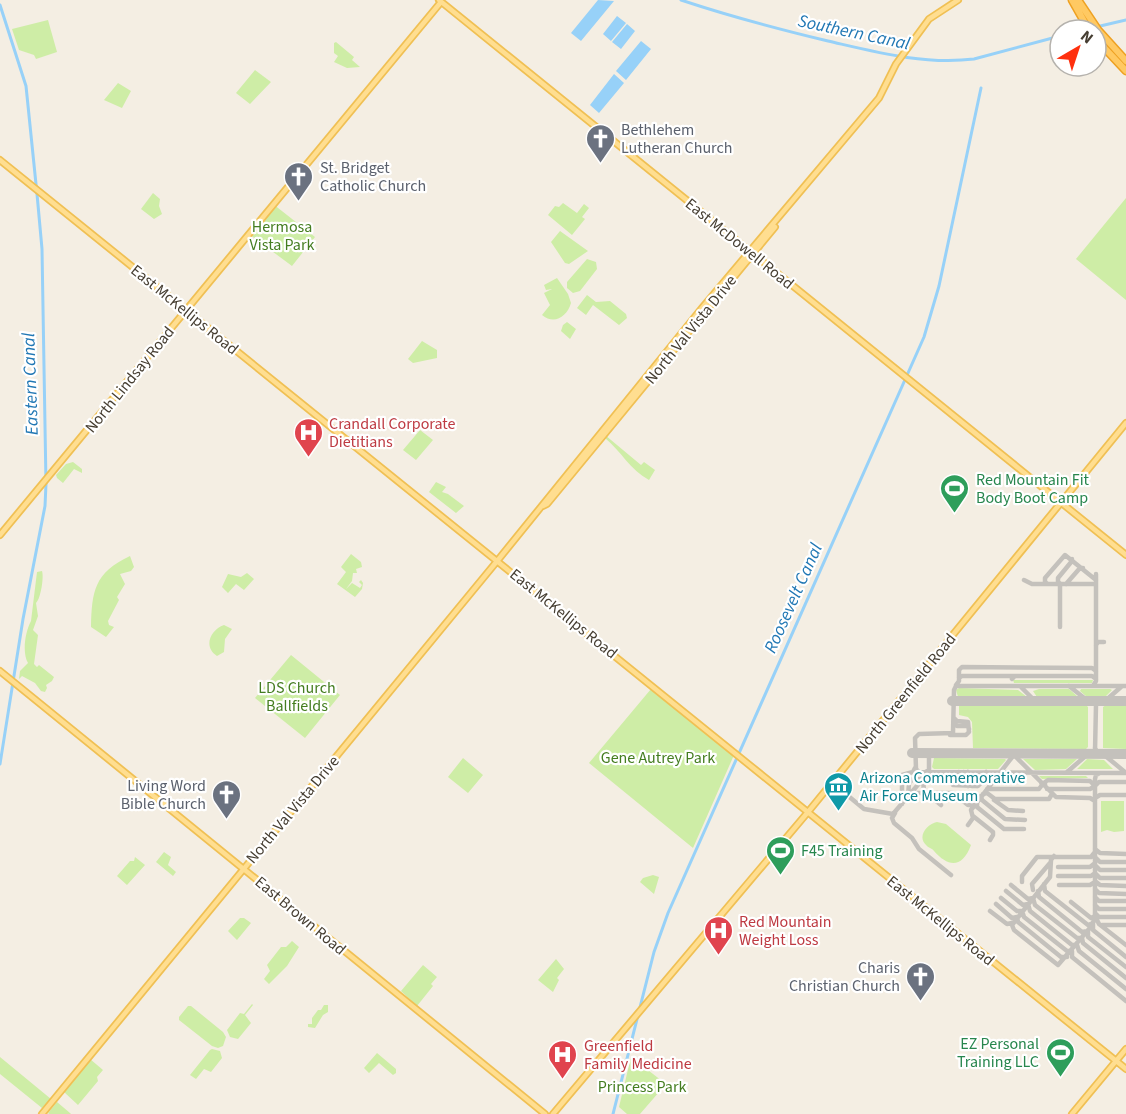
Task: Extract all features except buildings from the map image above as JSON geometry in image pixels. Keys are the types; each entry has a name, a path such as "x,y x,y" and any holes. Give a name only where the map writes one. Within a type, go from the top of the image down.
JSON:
{"highway":[{"path":"1081,0 1086,16"},
{"path":"1070,2 1086,16 1126,61"},
{"path":"1070,2 1079,18"},
{"path":"1108,52 1126,71"}],"main road":[{"name":"North Val Vista Drive","path":"42,1114 243,867 547,504 665,356 879,98 903,54 928,19 958,0"},
{"name":"East McDowell Road","path":"440,1 1126,556"},
{"name":"North Lindsay Road","path":"0,535 440,1"},
{"name":"East McKellips Road","path":"0,160 1126,1069"},
{"name":"North Greenfield Road","path":"553,1114 808,812 1126,425"},
{"name":"East Brown Road","path":"0,671 545,1114"},
{"path":"1072,1114 1126,1049"}],"green space":[{"path":"48,20 57,52 36,59 34,55 19,50 12,29"},
{"path":"336,42 354,57 352,60 360,67 347,68 334,62 338,56 334,53"},
{"path":"255,70 271,82 250,104 236,93"},
{"path":"118,83 131,91 122,108 104,100"},
{"path":"153,193 160,199 159,206 162,214 154,219 141,209"},
{"path":"1126,198 1126,300 1076,259"},
{"path":"563,203 577,213 584,204 589,208 582,217 585,219 572,235 548,215 555,206 559,207"},
{"name":"Hermosa Vista Park","path":"273,204 315,237 292,266 249,234"},
{"path":"560,231 588,251 569,264 565,263 551,242"},
{"path":"587,259 596,262 597,269 580,291 573,293 567,288 567,282"},
{"path":"557,278 571,303 563,316 551,319 542,315 550,305 544,293 552,289 546,290 544,285"},
{"path":"587,295 596,302 610,301 626,314 627,318 619,325 593,305 586,315 577,308"},
{"path":"567,322 576,329 570,339 561,331"},
{"path":"422,341 437,350 437,358 413,363 408,359"},
{"path":"420,430 433,440 416,460 403,450"},
{"path":"605,435 641,465 644,462 655,470 649,480 631,466 605,438"},
{"path":"73,462 82,469 82,473 74,469 63,483 56,475 66,464"},
{"path":"436,482 446,487 442,492 464,506 456,513 429,492"},
{"path":"351,554 361,562 362,567 356,569 357,573 353,573 352,581 346,589 352,583 360,588 361,580 363,583 362,589 355,597 337,584 346,572 341,567"},
{"path":"130,556 134,567 131,571 120,574 125,584 117,597 119,600 108,621 109,625 114,627 106,637 91,627 94,593 102,576 118,562"},
{"path":"42,571 42,587 36,603 38,616 33,630 38,635 34,664 37,667 39,665 54,677 46,685 45,692 22,676 19,679 20,671 28,663 25,654 26,636 31,621 37,572"},
{"path":"247,573 254,579 244,590 236,584 228,593 222,587 228,574 241,577"},
{"path":"224,625 232,629 225,639 224,652 217,656 210,648 210,639 219,627"},
{"name":"LDS Church Ballfields","path":"291,655 340,695 305,738 255,698"},
{"path":"1013,680 1093,680 1092,683 1014,683"},
{"path":"959,688 1018,690 1027,697 958,697 956,690"},
{"name":"Gene Autrey Park","path":"651,689 734,755 693,848 589,763"},
{"path":"1069,689 1077,696 1037,697 1033,691"},
{"path":"1081,689 1112,690 1105,697 1087,697 1080,691"},
{"path":"1086,705 1088,707 1088,747 1086,749 973,748 972,722 968,717 959,715 959,706"},
{"path":"1126,705 1126,749 1103,748 1103,707"},
{"path":"463,758 483,775 468,793 448,777"},
{"path":"934,758 1006,760 998,769 934,769 932,767"},
{"path":"1023,759 1077,759 1066,769 1035,770"},
{"path":"1087,759 1104,760 1113,769 1077,769"},
{"path":"1039,776 1086,776 1088,778 1042,779"},
{"path":"1101,801 1124,801 1124,831 1101,832"},
{"path":"937,822 946,824 971,845 959,862 944,860 924,842 924,831"},
{"path":"164,852 171,857 168,865 176,872 173,876 156,862"},
{"path":"135,857 145,865 127,885 117,876 130,861 134,861"},
{"path":"653,875 659,877 654,894 640,882 643,878"},
{"path":"240,918 251,923 237,940 228,931"},
{"path":"292,941 299,947 287,966 269,984 264,979 270,971 267,965 281,947 286,947"},
{"path":"556,959 564,969 557,978 559,980 553,992 538,980"},
{"path":"423,965 437,977 431,984 433,986 417,1006 401,991"},
{"path":"252,1004 245,1015 251,1023 238,1039 230,1037 227,1030 240,1013 244,1014"},
{"path":"324,1005 328,1005 328,1012 323,1015 315,1028 308,1027 308,1024 312,1024 312,1018"},
{"path":"188,1006 223,1032 226,1037 223,1046 218,1048 212,1046 179,1020"},
{"path":"210,1050 220,1051 222,1058 211,1072 204,1069 196,1079 190,1075"},
{"path":"377,1053 396,1069 396,1073 393,1075 379,1063 369,1073 364,1068"},
{"path":"0,1057 51,1099 42,1108 0,1074"},
{"name":"Princess Park","path":"631,1057 666,1084 640,1114 627,1114 619,1107"},
{"path":"90,1059 103,1070 97,1077 98,1081 78,1105 64,1092"},
{"path":"57,1102 71,1114 49,1114"}],"water":[{"path":"598,0 614,1 581,41 571,33"},
{"path":"617,16 626,23 611,41 603,34"},
{"path":"627,24 635,31 621,49 612,42"},
{"path":"641,41 651,49 626,80 616,71"},
{"path":"614,74 624,83 599,113 590,105"}],"waterway":[{"name":"Southern Canal","path":"681,0 809,36 918,59 974,59 1048,39"},
{"name":"Eastern Canal","path":"0,5 26,86 37,194 42,249 46,484 45,506 23,619 0,764"},
{"name":"Southern Canal","path":"1108,24 1126,20"},
{"name":"Roosevelt Canal","path":"613,1114 654,952 668,913 924,337 939,286 981,88"}],"taxiway":[{"path":"1048,584 1045,578 1065,555 1096,580"},
{"path":"1061,584 1058,578 1072,559"},
{"path":"1066,584 1080,568 1083,568"},
{"path":"1093,686 1096,681 1096,574"},
{"path":"1024,580 1032,584 1096,584"},
{"path":"1060,584 1060,627"},
{"path":"1096,645 1098,642 1104,642"},
{"path":"956,685 959,681 959,670 962,667 1092,668 1096,671"},
{"path":"959,678 962,676 1015,676"},
{"path":"1012,679 1015,676 1092,676 1096,679"},
{"path":"927,780 916,769 915,738 919,734 953,733 956,686 1126,686"},
{"path":"1069,686 1088,701"},
{"path":"1021,687 1038,701"},
{"path":"1105,701 1121,687"},
{"path":"1067,772 1088,754 1095,751 1096,705"},
{"path":"950,735 966,735 969,732 968,722 957,721 954,718"},
{"path":"954,723 957,726 968,726 969,729"},
{"path":"1095,748 1097,752 1103,754 1125,772"},
{"path":"841,790 864,809 893,814 922,780 924,773 929,770 929,753"},
{"path":"1009,754 1015,756 1056,797 1090,798 1095,801"},
{"path":"968,825 973,818 971,810 1013,756 1019,754"},
{"path":"902,804 902,775 913,772 915,768"},
{"path":"919,772 1126,773"},
{"path":"959,772 963,774 964,783 968,786"},
{"path":"964,772 972,786"},
{"path":"968,772 977,786"},
{"path":"947,773 953,785 978,786 982,775 986,772"},
{"path":"1054,856 1051,860 1050,877 1012,925 1014,930 1058,965 1095,919 1095,779 1100,773"},
{"path":"902,778 905,780 922,779"},
{"path":"908,797 909,783 912,780"},
{"path":"923,780 924,791 941,805"},
{"path":"924,781 945,780"},
{"path":"1045,785 1048,780 1090,781 1095,786 1099,782 1126,782"},
{"path":"987,789 1039,789 1041,782"},
{"path":"1047,789 1090,789 1095,786"},
{"path":"910,795 953,793 968,805 974,805"},
{"path":"983,794 987,793 995,799 1049,799 1052,794"},
{"path":"1095,798 1100,795 1126,795"},
{"path":"981,796 982,800 1005,819 1025,820"},
{"path":"994,800 1008,810 1023,811"},
{"path":"977,802 977,807 1004,829 1024,829"},
{"path":"895,813 892,818 894,823 912,838 919,849 951,875"},
{"path":"973,816 993,832 990,840"},
{"path":"1095,849 1100,853 1126,854"},
{"path":"1022,882 1022,876 1037,857 1091,857 1095,852"},
{"path":"1095,857 1100,862 1126,862"},
{"path":"1033,890 1032,884 1050,863"},
{"path":"1058,867 1090,867 1095,863"},
{"path":"1095,865 1100,870 1126,870"},
{"path":"1095,873 1100,878 1126,878"},
{"path":"1058,876 1091,876 1095,873"},
{"path":"1095,881 1100,885 1126,886"},
{"path":"1059,885 1090,885 1095,882"},
{"path":"1044,884 1045,891 1088,925 1093,923 1093,930 1126,957"},
{"path":"1011,885 1028,899 1033,898 1035,905 1077,938 1082,938 1083,943 1126,978"},
{"path":"1095,889 1099,893 1126,894"},
{"path":"1006,891 1023,905 1028,904 1030,911 1072,945 1077,945 1079,951 1126,989"},
{"path":"1038,891 1039,897 1082,932 1088,931 1088,937 1126,967"},
{"path":"1095,897 1099,901 1126,901"},
{"path":"1001,898 1017,911 1022,911 1024,917 1067,951 1072,951 1072,957 1126,1001"},
{"path":"1071,902 1091,918 1095,916 1099,924 1126,945"},
{"path":"996,904 1012,918 1017,917 1018,922 1061,957 1067,957"},
{"path":"1095,905 1099,909 1126,909"},
{"path":"990,911 1007,924 1012,923"},
{"path":"1095,913 1099,917 1126,917"},
{"path":"1102,925 1126,925"}],"runway":[{"path":"952,701 1126,701"},
{"path":"912,753 1126,754"}],"place":[{"name":"Bethlehem Lutheran Church","path":"600,164"},
{"name":"St. Bridget Catholic Church","path":"299,202"},
{"name":"Crandall Corporate Dietitians","path":"308,458"},
{"name":"Red Mountain Fit Body Boot Camp","path":"955,514"},
{"name":"Arizona Commemorative Air Force Museum","path":"839,812"},
{"name":"Living Word Bible Church","path":"227,820"},
{"name":"F45 Training","path":"780,876"},
{"name":"Red Mountain Weight Loss","path":"718,956"},
{"name":"Charis Christian Church","path":"921,1002"},
{"name":"EZ Personal Training LLC","path":"1060,1078"},
{"name":"Greenfield Family Medicine","path":"563,1080"}]}
